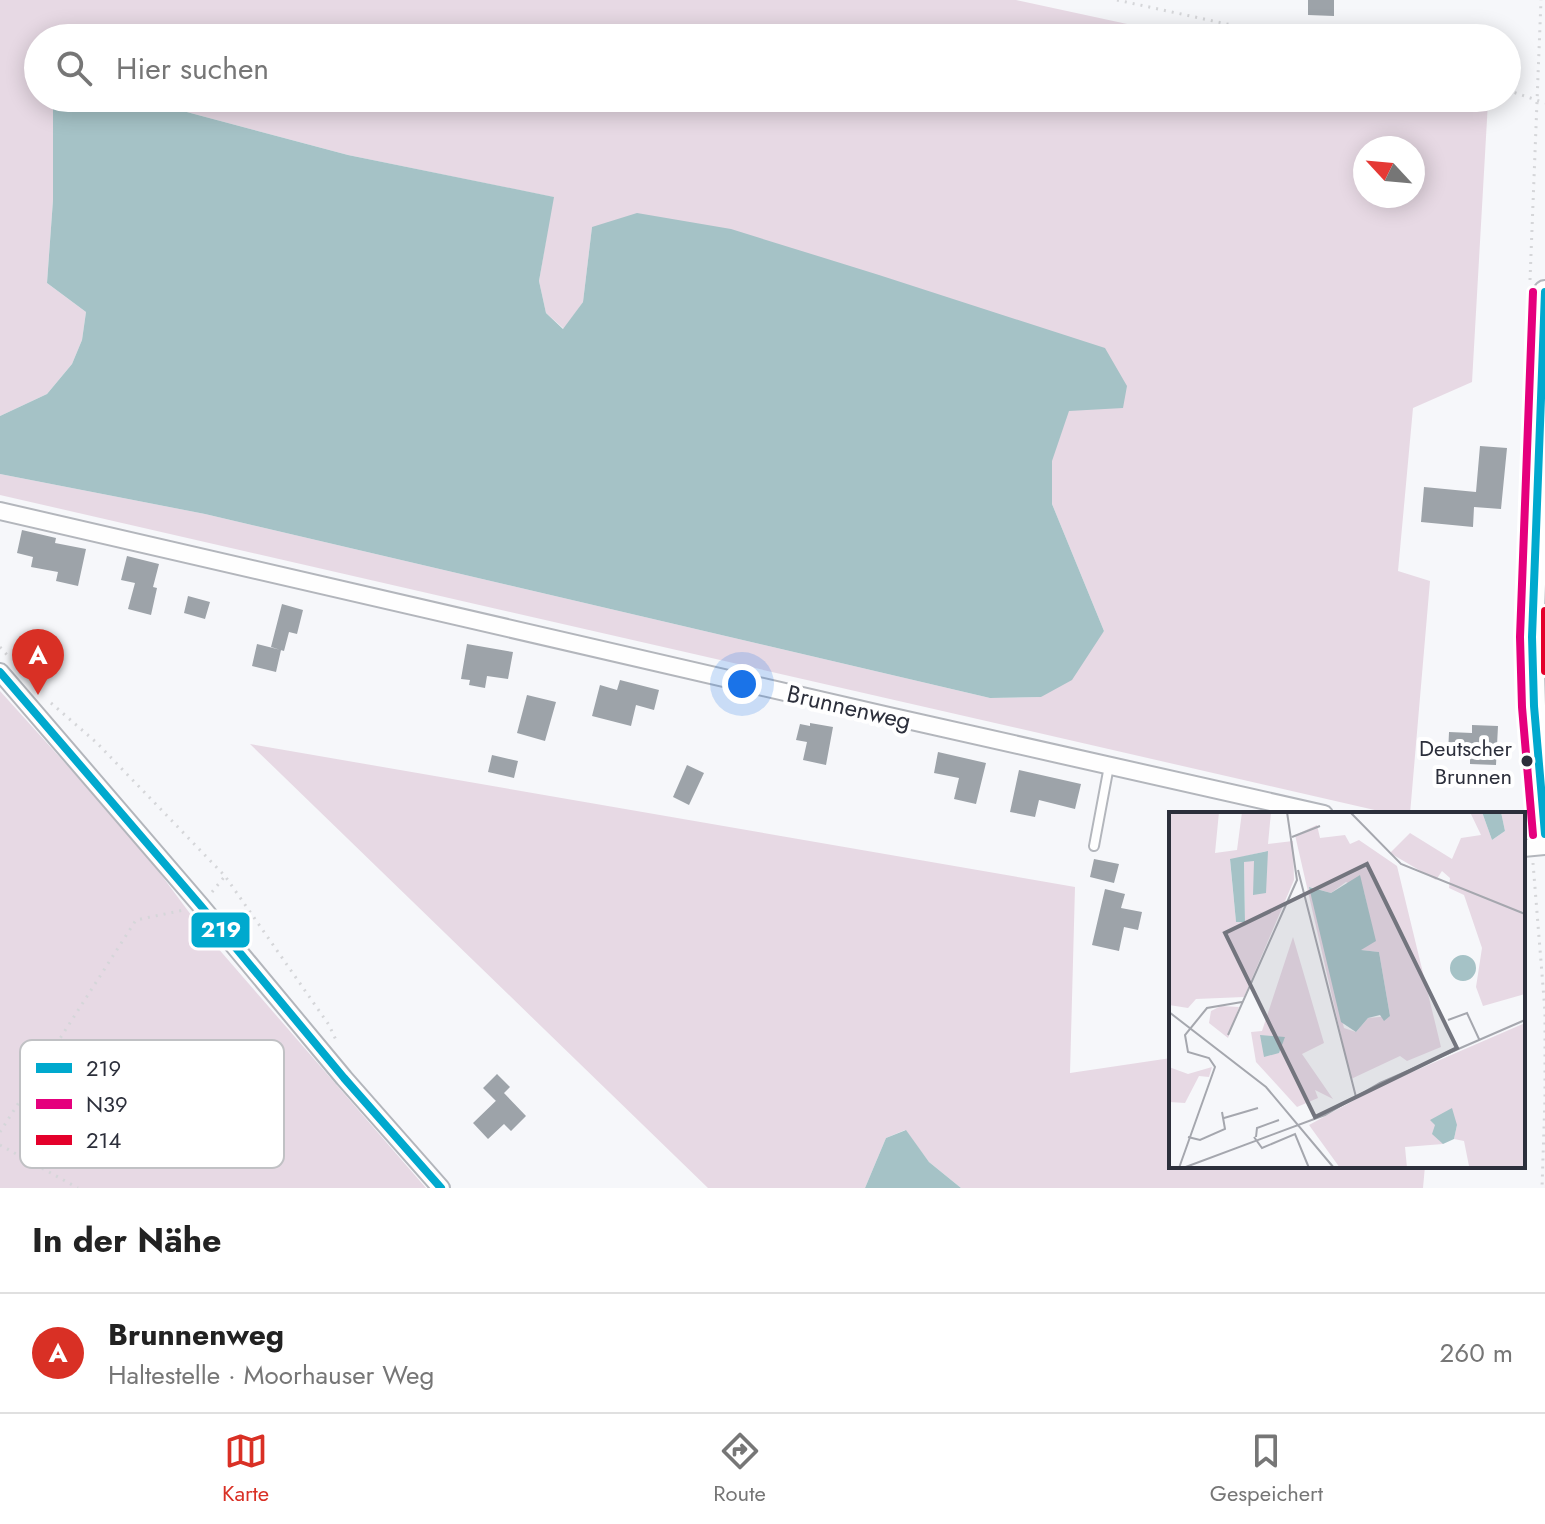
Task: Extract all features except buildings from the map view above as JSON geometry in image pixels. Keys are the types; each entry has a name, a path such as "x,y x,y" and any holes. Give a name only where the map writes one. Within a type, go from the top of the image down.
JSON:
{"street":[{"path":"1545,292 1532,637 1534,706 1545,834"},
{"name":"Brunnenweg","path":"0,511 1315,812"},
{"path":"5,664 344,1078 441,1188"},
{"path":"1525,848 1545,846"}],"lane":[{"path":"1094,846 1109,766"}],"path":[{"path":"1117,0 1227,24"},
{"path":"1521,95 1545,103"},
{"path":"0,647 5,664"},
{"path":"46,699 97,743 225,876 329,1025 339,1047"},
{"path":"59,1040 136,920 201,906"},
{"path":"0,1132 20,1101"},
{"path":"0,1145 20,1156"},
{"path":"42,1168 78,1188"}],"shaded area":[{"path":"0,0 1016,0 1127,24 24,24 24,112 53,112 53,200 47,283 86,312 82,340 72,364 47,394 0,416"},
{"path":"187,112 1487,112 1472,382 1413,408 1398,571 1430,581 1410,812 1383,812 0,495 0,474 205,514 990,698 1041,697 1104,631 1052,504 1052,461 592,227 583,302 564,329 546,313 539,281 553,197 348,155"},
{"path":"0,691 139,845 203,931 426,1188 0,1188"},
{"path":"250,744 1075,887 1070,1073 1169,1058 1169,1168 1425,1168 1423,1188 961,1188 929,1162 905,1130 886,1138 865,1188 708,1188"}],"water":[{"path":"53,112 187,112 348,155 554,197 539,281 546,313 563,329 583,302 592,227 637,213 731,229 1105,348 1127,386 1123,408 1069,411 1052,461 1052,504 1104,631 1072,680 1041,697 990,698 205,514 0,474 0,416 47,394 72,364 82,340 86,312 47,283 53,200"},
{"path":"906,1130 929,1162 961,1188 865,1188 886,1138"}],"transit line":[{"name":"N39","path":"1533,292 1520,637 1522,707 1533,835"},
{"name":"219","path":"1545,292 1532,637 1534,706 1545,834"},
{"name":"214","path":"1545,611 1545,671"},
{"name":"219","path":"0,672 441,1188"}],"place":[{"name":"Brunnenweg","path":"38,695"},
{"name":"Deutscher Brunnen","path":"1527,761"}]}
